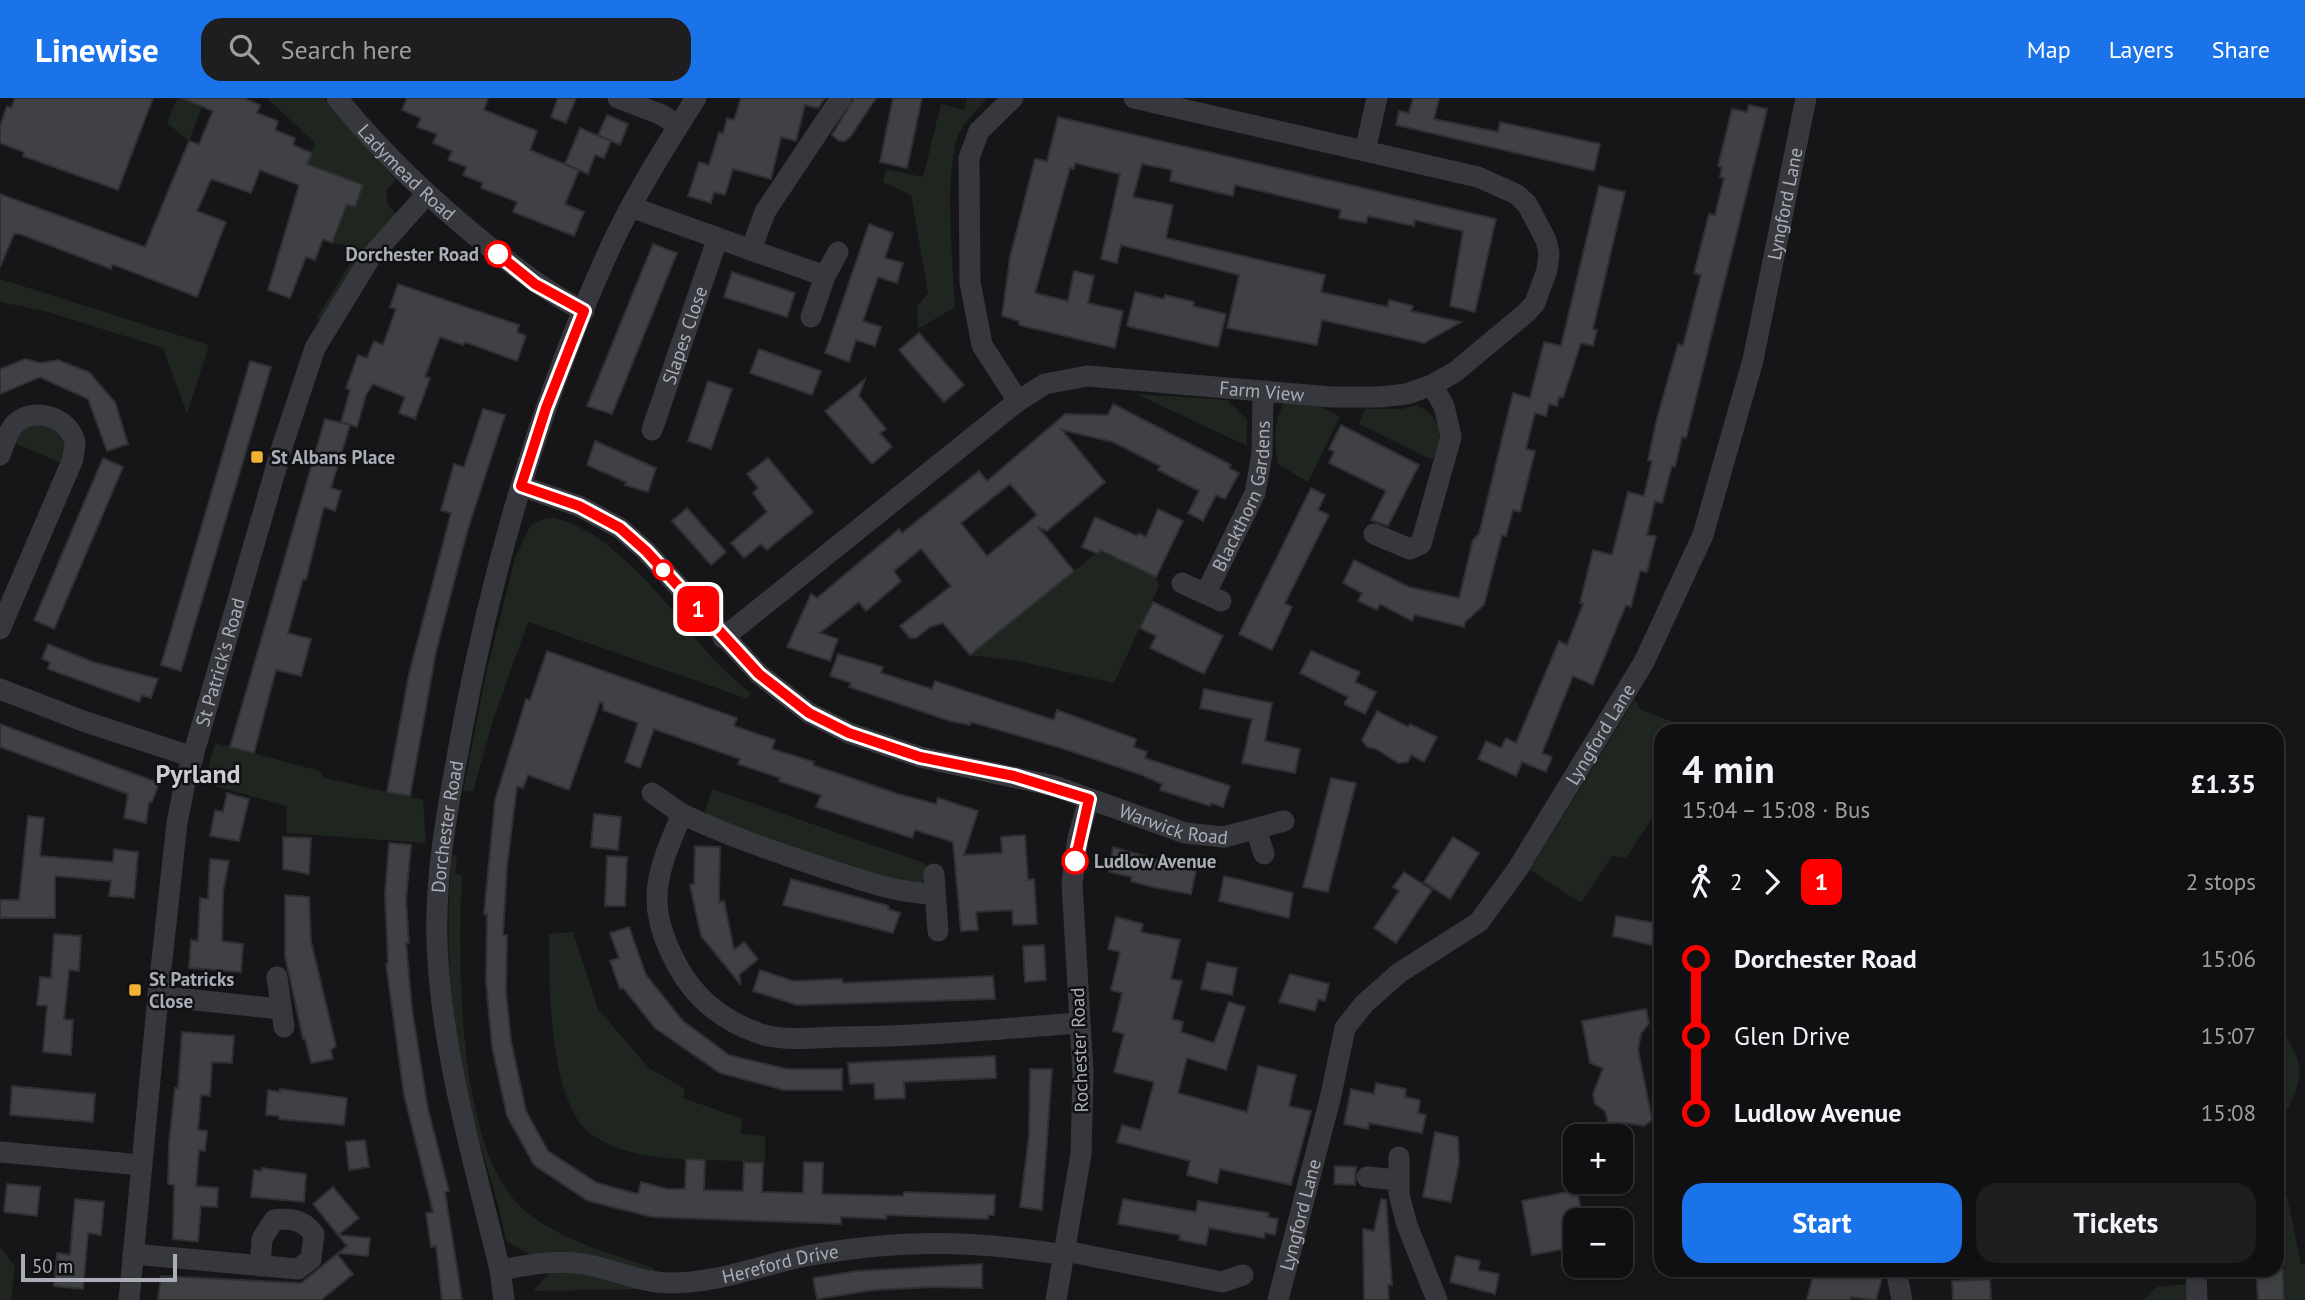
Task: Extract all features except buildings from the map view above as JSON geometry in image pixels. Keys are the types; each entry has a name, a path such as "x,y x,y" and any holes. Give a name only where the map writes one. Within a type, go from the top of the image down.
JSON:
{"street":[{"name":"Ladymead Road","path":"337,98 371,140 426,195 535,284 584,311"},
{"path":"618,98 662,115 678,126"},
{"name":"Dorchester Road","path":"504,1300 500,1270 447,1039 438,962 437,887 446,818 475,662 521,486 546,408 584,311 631,207 696,98"},
{"path":"751,250 765,212 841,98"},
{"path":"1013,98 979,131 969,158 970,282 982,345 1018,401"},
{"name":"Farm View","path":"723,638 1018,401 1045,384 1087,376 1264,393 1379,397 1407,394 1432,385 1455,372 1535,303 1547,270 1549,253 1546,240 1527,205 1504,188 1478,177 1134,98"},
{"path":"1365,151 1377,98"},
{"name":"Lyngford Lane","path":"1278,1300 1331,1095 1345,1028 1364,1004 1399,973 1479,922 1517,870 1644,662 1703,535 1753,360 1806,98"},
{"name":"St Patrick's Road","path":"129,1300 177,823 193,757 284,444 315,348 370,258 426,195"},
{"path":"631,207 825,276"},
{"name":"Slapes Close","path":"652,430 718,240"},
{"path":"811,317 825,276 838,252"},
{"path":"1374,534 1410,549 1426,550 1451,437 1444,406 1432,385"},
{"name":"Blackthorn Gardens","path":"1182,583 1213,597 1255,493 1262,454 1264,393"},
{"path":"0,455 15,424 25,417 52,417 68,428 75,442 73,459 0,629"},
{"name":"Warwick Road","path":"521,486 579,506 620,528 646,551 723,638 759,674 809,713 849,733 920,757 1018,777 1185,833 1224,837 1284,821"},
{"path":"0,689 83,721 193,757"},
{"path":"652,793 682,814 722,833 881,886 911,893 934,884 938,931"},
{"name":"Rochester Road","path":"1056,1300 1081,1154 1083,1073 1072,883 1078,838 1089,799"},
{"path":"682,814 661,864 655,900 662,937 683,976 707,1005 733,1022 763,1035 799,1038 961,1032 1079,1023"},
{"name":"Warwick Road","path":"1256,829 1264,854"},
{"path":"158,996 282,1018 277,976"},
{"path":"0,1152 142,1165"},
{"path":"1398,1157 1398,1180 1407,1224 1437,1300"},
{"path":"1367,1177 1398,1180"},
{"name":"Hereford Drive","path":"500,1270 545,1261 584,1264 623,1275 669,1283 707,1281 854,1247 955,1242 1065,1253 1222,1282 1243,1275"},
{"path":"132,1254 260,1266"},
{"path":"1897,1277 1902,1300"},
{"path":"2196,1277 2197,1300"}],"shaded area":[{"path":"177,98 205,98 189,141 167,123"},
{"path":"267,98 324,98 396,180 387,190 387,204 397,215 324,322 317,318 359,248 332,243 347,204 355,207 363,185 307,164 315,143"},
{"path":"967,98 987,98 963,127 955,148 950,217 955,307 918,329 917,307 928,293 911,195 883,182 886,169 923,177 941,104 964,110"},
{"path":"0,279 209,345 187,414 163,348 45,311 0,302"},
{"path":"1136,394 1227,400 1247,419 1247,446"},
{"path":"1284,403 1314,403 1340,417 1308,482 1278,464 1275,433"},
{"path":"1416,405 1430,414 1438,426 1438,458 1428,458 1359,424 1365,409 1402,409"},
{"path":"40,423 54,430 62,438 65,448 63,464 12,442 25,426"},
{"path":"553,518 575,525 618,554 658,593 712,658 750,693 748,699 528,622 492,723 473,792 463,791 486,674 515,558 530,526 543,519"},
{"path":"1099,551 1156,577 1159,586 1114,683 1018,661 970,655"},
{"path":"1635,699 1641,710 1679,724 1654,724 1654,816 1626,858 1612,856 1581,903 1530,870"},
{"path":"215,743 320,771 324,778 423,800 426,843 287,833 287,806 204,783"},
{"path":"712,789 924,863 928,867 922,885 919,887 839,864 704,815"},
{"path":"452,855 457,855 455,873 462,875 462,1002 473,1099 485,1144 501,1181 523,1209 537,1220 585,1245 654,1268 654,1273 551,1253 529,1254 506,1241 470,1106 453,1012 449,949"},
{"path":"573,932 598,1009 649,1068 685,1089 683,1098 743,1119 740,1134 765,1136 765,1162 675,1159 640,1154 607,1143 582,1126 563,1085 557,1060 551,1006 549,934"},
{"path":"2284,1038 2287,1038 2299,1065 2299,1080 2288,1109 2284,1108"},
{"path":"2287,1196 2301,1264 2305,1264 2305,1300 2285,1300 2284,1197"},
{"path":"0,1247 15,1266 11,1300 0,1300"},
{"path":"551,1271 578,1272 643,1289 533,1291"},
{"path":"2187,1284 2192,1300 2143,1300 2157,1287"}],"bus line":[{"name":"1","path":"498,254 535,284 584,311 546,408 521,486 600,515 638,542 723,638 759,674 809,713 849,733 920,757 982,768 1054,786 1089,799 1078,838 1075,861"}],"place":[{"name":"Dorchester Road","path":"498,254"},
{"name":"St Albans Place","path":"257,457"},
{"name":"Ludlow Avenue","path":"1075,861"},
{"name":"St Patricks Close","path":"135,990"}],"district":[{"name":"Pyrland","path":"198,774"}]}
